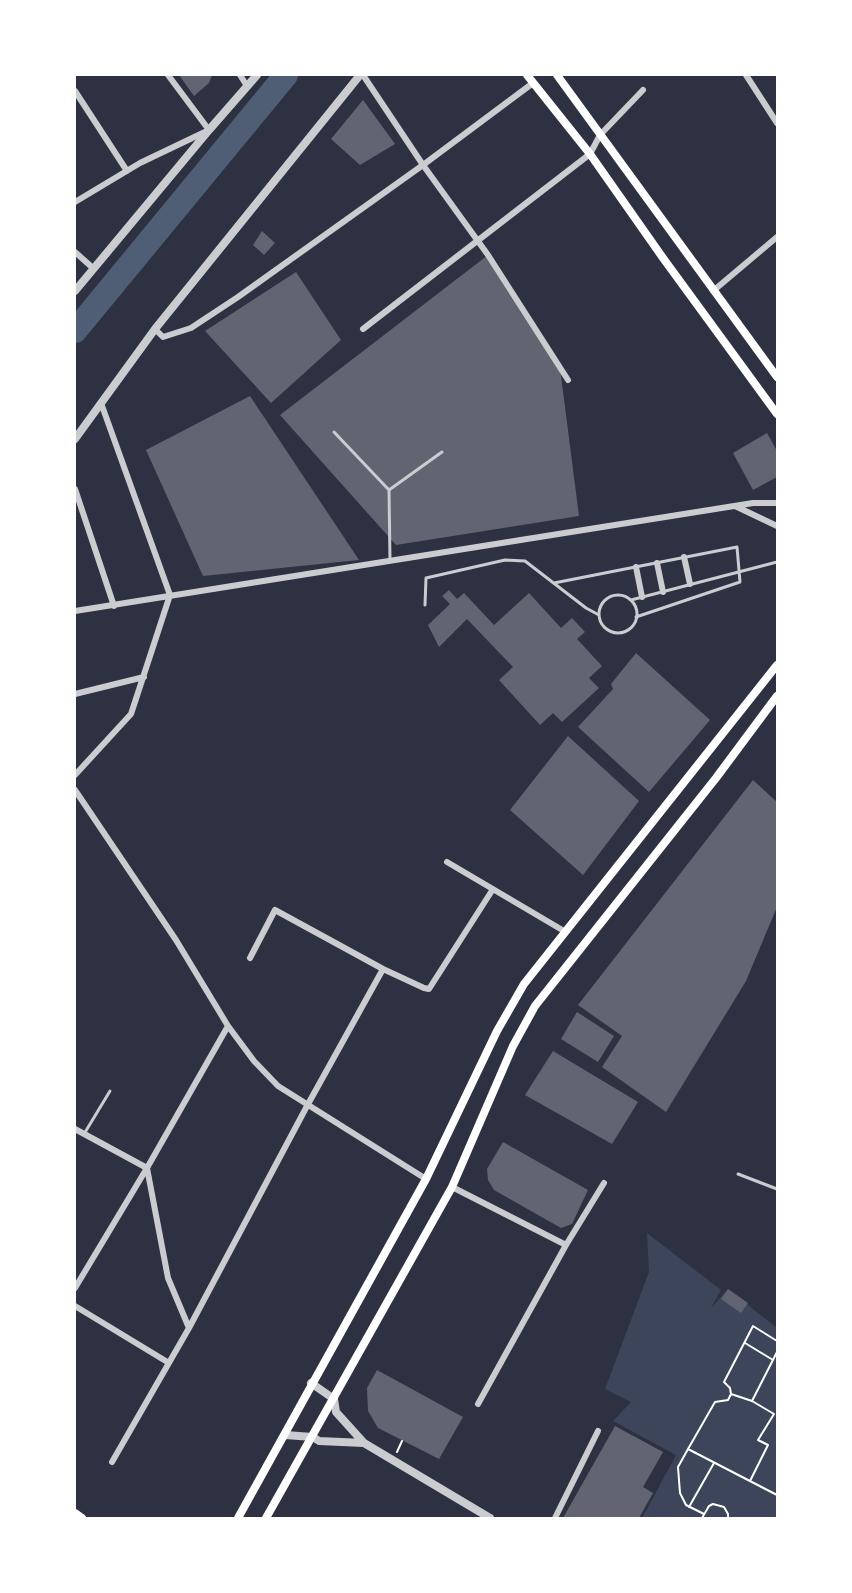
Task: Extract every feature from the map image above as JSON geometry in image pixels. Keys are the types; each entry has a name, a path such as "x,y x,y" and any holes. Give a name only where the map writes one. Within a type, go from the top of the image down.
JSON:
{"main road":[{"path":"527,75 590,154 777,414"},
{"path":"557,75 713,291 776,372"},
{"path":"238,1518 426,1179 497,1031 524,984 777,664"},
{"path":"266,1518 452,1186 513,1046 535,1006 708,788 777,696"},
{"path":"75,1512 81,1518"}],"street":[{"path":"168,75 209,130"},
{"path":"240,75 247,86"},
{"path":"75,291 257,75"},
{"path":"75,439 155,329 362,75 488,255 568,380"},
{"path":"746,75 776,120"},
{"path":"155,329 163,337 191,328 423,165 533,83"},
{"path":"363,329 590,154 600,135 644,90"},
{"path":"75,91 127,171"},
{"path":"75,202 127,171 209,130"},
{"path":"713,291 777,237"},
{"path":"75,252 94,269"},
{"path":"75,775 131,714 170,595 101,403"},
{"path":"75,489 114,606"},
{"path":"75,611 753,503 777,503"},
{"path":"734,506 777,526"},
{"path":"684,557 690,584"},
{"path":"657,562 663,591"},
{"path":"636,567 642,597"},
{"path":"75,694 144,677"},
{"path":"75,790 176,940 228,1026 254,1061 278,1086 307,1106 426,1179"},
{"path":"447,862 564,931"},
{"path":"250,958 275,910 383,969 429,989 493,889"},
{"path":"112,1462 189,1328 383,969"},
{"path":"75,1288 228,1026"},
{"path":"75,1129 147,1168"},
{"path":"147,1168 168,1278 189,1328"},
{"path":"478,1404 566,1245 604,1183"},
{"path":"452,1186 566,1245"},
{"path":"75,1306 169,1363"},
{"path":"311,1383 334,1399 336,1412 364,1443 490,1518"},
{"path":"555,1518 598,1431"},
{"path":"285,1435 313,1437 319,1441 364,1443"}],"lane":[{"path":"334,432 389,490 390,562"},
{"path":"389,490 442,452"},
{"path":"554,583 737,547 740,582 636,617"},
{"path":"424,605 426,578 505,560 525,561 586,608 599,615"},
{"path":"631,600 777,562"},
{"path":"619,595 631,600 636,617 626,631 614,632 604,626 599,615 600,608 607,598 619,595"},
{"path":"84,1134 110,1091"},
{"path":"738,1174 777,1189"}],"path":[{"path":"728,1518 727,1510 718,1504 709,1506 703,1516 689,1507 680,1493 677,1478 678,1467 715,1402 728,1400 731,1394 728,1384 724,1382 753,1326 777,1341"},
{"path":"745,1343 773,1360"},
{"path":"752,1401 777,1352"},
{"path":"731,1394 752,1401 774,1414 758,1440 768,1445 750,1481"},
{"path":"688,1449 777,1495"},
{"path":"689,1507 714,1463"}],"shaded area":[{"path":"647,1233 721,1290 711,1308 728,1289 777,1328 777,1518 642,1518 676,1455 613,1421 631,1402 605,1389 649,1272"}],"building":[{"path":"179,75 212,75 209,83 194,96"},
{"path":"363,100 395,144 360,165 331,139"},
{"path":"262,231 275,243 264,255 253,245"},
{"path":"488,255 560,368 579,516 396,545 280,415"},
{"path":"296,272 341,340 271,403 205,331"},
{"path":"250,396 359,560 203,576 146,450"},
{"path":"767,433 777,451 777,477 753,490 733,453"},
{"path":"449,590 457,599 464,593 494,625 529,593 561,628 572,618 585,632 577,639 602,666 589,678 599,688 562,722 553,713 540,725 499,680 513,667 467,619 439,647 428,625 450,604 442,596"},
{"path":"636,653 710,720 649,792 578,727 613,689 611,684"},
{"path":"568,736 639,801 583,875 510,810"},
{"path":"753,780 777,802 777,907 746,981 666,1112 602,1067 622,1036 578,1005"},
{"path":"577,1012 614,1036 598,1062 561,1039"},
{"path":"553,1051 638,1102 612,1144 525,1095"},
{"path":"503,1142 588,1190 572,1224 561,1228 494,1190 488,1180 487,1169"},
{"path":"728,1289 748,1303 741,1313 721,1299"},
{"path":"377,1370 463,1417 439,1459 378,1428 368,1411 367,1388"},
{"path":"615,1426 663,1452 643,1487 653,1493 639,1518 563,1518"}],"waterway":[{"path":"75,331 286,75"}]}
